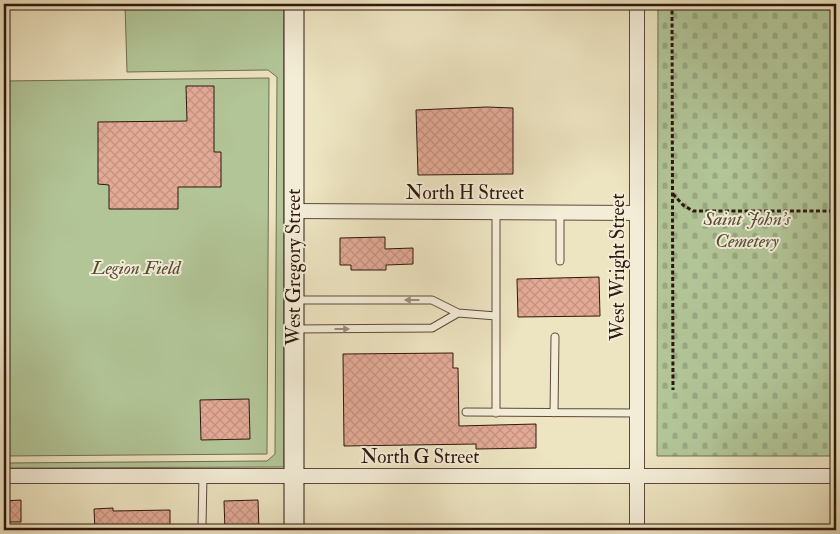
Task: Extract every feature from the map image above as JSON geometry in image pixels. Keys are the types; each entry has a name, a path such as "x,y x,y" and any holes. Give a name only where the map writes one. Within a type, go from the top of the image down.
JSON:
{"street":[{"name":"West Gregory Street","path":"294,4 294,530"},
{"name":"West Wright Street","path":"637,4 637,530"},
{"name":"North H Street","path":"294,211 637,213"},
{"name":"North G Street","path":"4,476 836,476"}],"lane":[{"path":"496,212 496,412"},
{"path":"560,212 560,261"},
{"path":"293,300 432,300 458,313 496,316"},
{"path":"294,329 432,328 458,313"},
{"path":"554,413 555,337"},
{"path":"466,412 637,412"},
{"path":"202,526 203,476"}],"path":[{"path":"672,4 673,390"},
{"path":"672,194 683,205 693,211 836,211"}],"green space":[{"path":"125,4 284,4 284,467 4,468 4,463 267,461 275,454 277,77 268,70 127,72"},
{"name":"Saint John's Cemetery","path":"658,4 836,4 836,456 657,456"},
{"name":"Legion Field","path":"269,78 267,454 4,456 4,81"}],"building":[{"path":"186,86 214,86 214,152 221,152 221,187 178,187 178,209 109,209 109,185 98,184 98,122 187,121"},
{"path":"487,107 513,108 513,174 418,175 416,110"},
{"path":"385,237 385,249 413,248 413,264 386,265 386,270 351,270 351,265 340,265 340,238"},
{"path":"599,277 600,316 518,317 517,279"},
{"path":"453,353 453,368 458,368 459,426 536,424 536,448 476,449 476,444 344,446 343,354"},
{"path":"249,399 250,439 201,440 200,400"},
{"path":"21,500 21,522 4,522 4,501"},
{"path":"258,500 259,530 225,530 224,501"},
{"path":"113,508 113,511 170,510 170,530 95,530 94,509"}]}
